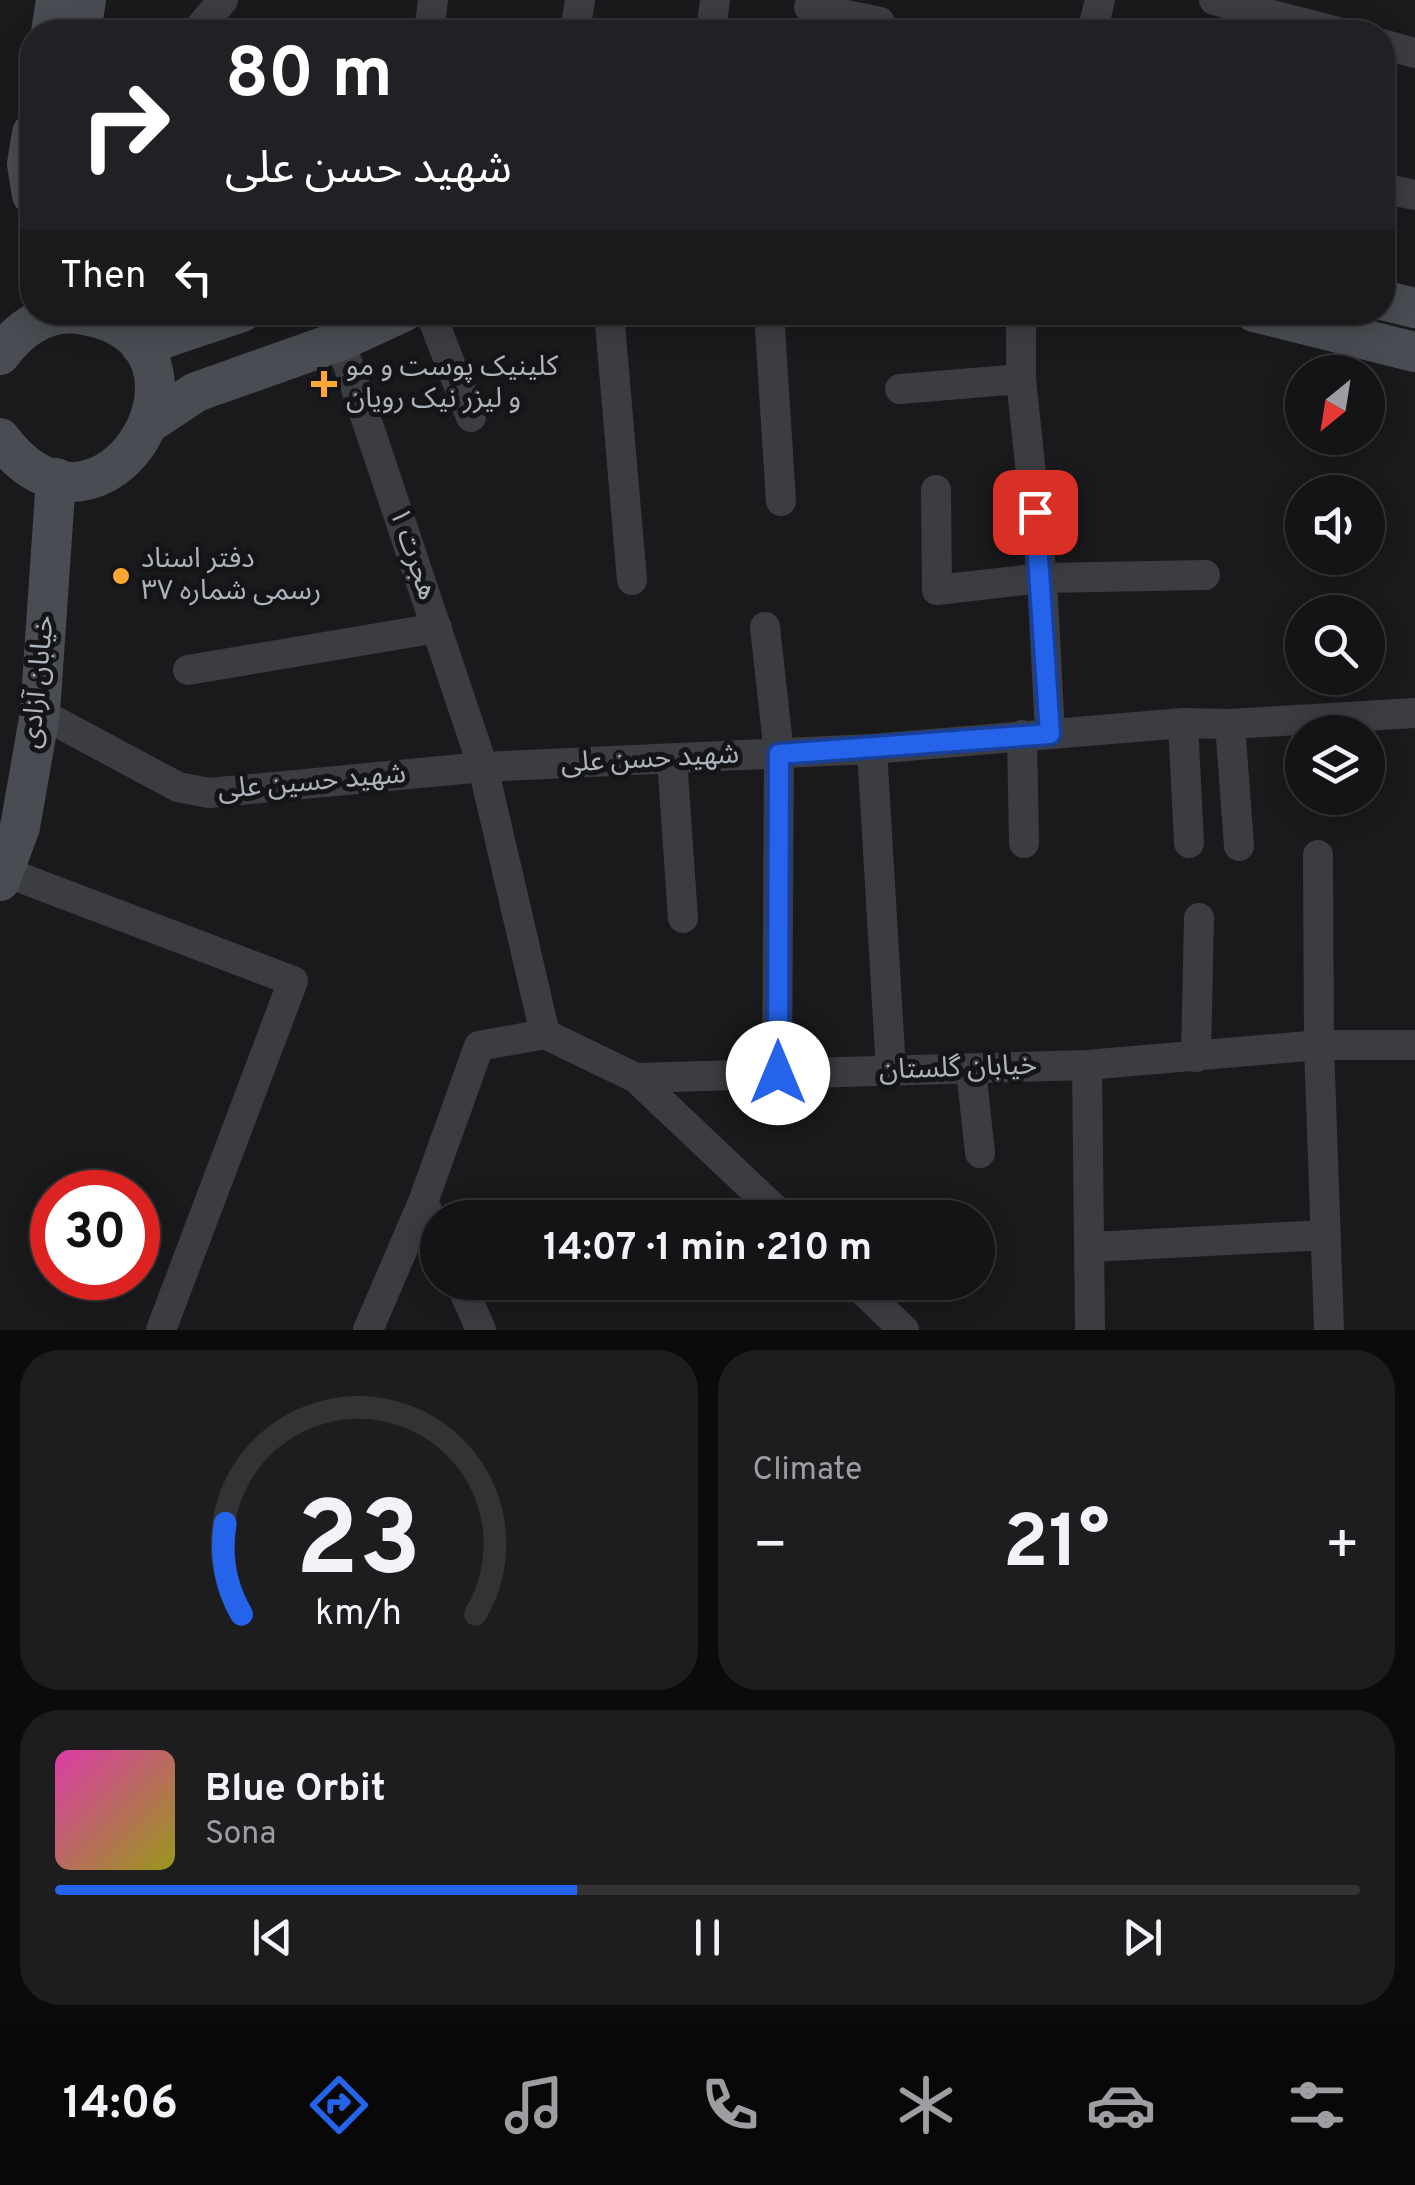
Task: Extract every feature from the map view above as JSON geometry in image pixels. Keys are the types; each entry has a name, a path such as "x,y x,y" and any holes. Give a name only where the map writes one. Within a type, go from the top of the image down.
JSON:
{"main road":[{"path":"0,355 22,325"},
{"path":"112,325 140,346 152,375 152,422"},
{"path":"140,346 203,325"},
{"path":"0,438 33,470 56,478 84,479 111,470 133,453 152,422 196,392 340,342 376,325"},
{"path":"1306,325 1415,352"},
{"name":"خیابان آزادی","path":"2,876 20,827 40,713 56,478"}],"street":[{"path":"206,20 222,0"},
{"path":"1214,0 1292,20"},
{"path":"809,13 864,20"},
{"path":"435,325 471,417"},
{"path":"609,325 632,580"},
{"path":"770,325 781,501"},
{"path":"1021,325 1022,379 1042,578 1036,734 1024,843"},
{"name":"هجرت ۱","path":"340,342 483,767"},
{"path":"900,389 1022,379"},
{"path":"936,490 937,590 1042,578 1205,575"},
{"path":"766,627 779,754 778,1073"},
{"path":"188,670 436,628"},
{"name":"شهید حسین علی","path":"40,713 192,791 228,792 483,767"},
{"name":"شهید حسن علی","path":"483,767 872,749 1184,722 1230,724 1415,713"},
{"path":"1184,722 1190,843"},
{"path":"1230,724 1238,846"},
{"path":"872,749 892,1071"},
{"path":"672,759 683,918"},
{"path":"424,1200 479,1046 545,1034 483,767"},
{"path":"1318,855 1319,1044 1329,1330"},
{"path":"2,876 293,981 160,1330"},
{"path":"1196,1057 1199,918"},
{"name":"خیابان گلستان","path":"545,1034 636,1078 972,1070 1196,1057 1319,1044 1415,1045"},
{"path":"1087,1065 1090,1330"},
{"path":"972,1070 980,1154"},
{"path":"636,1078 765,1200"},
{"path":"368,1330 420,1209"},
{"path":"1091,1248 1326,1235"},
{"path":"468,1300 481,1330"},
{"path":"873,1300 904,1330"}],"place":[{"name":"کلینیک پوست و مو و لیزر نیک رویان","path":"324,384"},
{"name":"دفتر اسناد رسمی شماره ۳۷","path":"121,576"}],"route":[{"path":"778,1073 779,754 1050,734 1035,512"}]}
